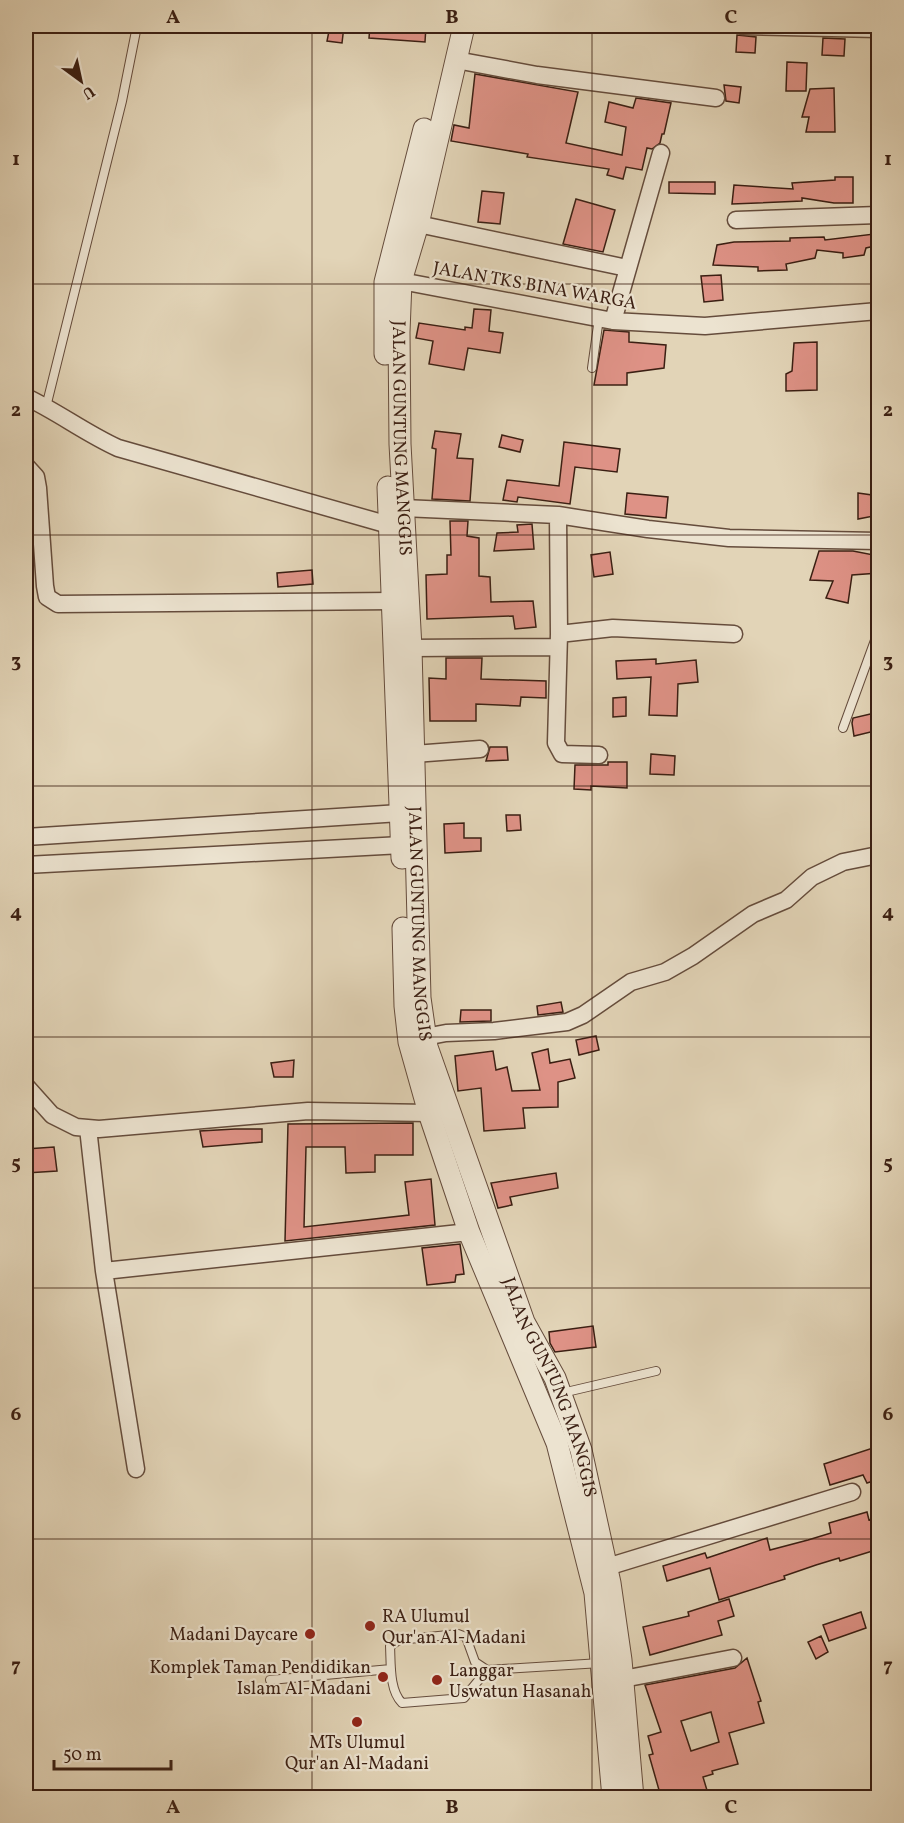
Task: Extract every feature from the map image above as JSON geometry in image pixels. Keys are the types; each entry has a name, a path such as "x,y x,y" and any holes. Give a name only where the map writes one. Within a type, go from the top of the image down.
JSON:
{"street":[{"name":"JALAN GUNTUNG MANGGIS","path":"451,26 385,282 389,525 394,601 405,1006 409,1042 429,1113 469,1232 557,1443 615,1667 613,1797"},
{"name":"JALAN GUNTUNG MANGGIS","path":"464,26 418,224 401,281 399,332 403,508 411,648 420,998 425,1037 524,1322 562,1393 581,1450 607,1567 615,1667 633,1797"},
{"path":"743,26 879,29"},
{"path":"456,60 537,75 716,98"},
{"path":"606,320 627,268 661,153"},
{"path":"736,220 879,215"},
{"path":"418,224 627,268"},
{"name":"JALAN TKS BINA WARGA","path":"401,281 606,320 705,326 879,310"},
{"path":"26,397 46,407 88,435 118,448 389,525"},
{"path":"26,466 36,477 39,488 47,597 58,604 394,601"},
{"path":"403,508 558,515 648,529 729,538 879,541"},
{"path":"558,515 558,750 562,754 599,755"},
{"path":"411,648 559,640 613,628 734,634"},
{"path":"414,754 480,749"},
{"path":"26,837 400,813"},
{"path":"26,865 402,845"},
{"path":"425,1037 567,1022 583,1015 631,982 665,972 693,956 753,914 786,900 812,877 843,862 879,855"},
{"path":"26,1086 52,1115 76,1127 88,1128 308,1111 429,1113"},
{"path":"88,1128 104,1271 136,1469"},
{"path":"104,1271 469,1232"},
{"path":"607,1567 852,1492"},
{"path":"615,1667 733,1658"}],"lane":[{"path":"46,407 122,101 136,26"},
{"path":"592,368 606,320"},
{"path":"843,728 879,632"},
{"path":"562,1393 656,1371"},
{"path":"487,1670 464,1698 405,1703 397,1695 391,1670 390,1646 395,1641 458,1634 466,1637 475,1662 487,1670 615,1667"},
{"path":"270,1680 391,1670"}],"building":[{"path":"330,26 344,26 342,43 327,41"},
{"path":"370,26 426,26 425,42 369,38"},
{"path":"737,35 756,37 755,53 736,52"},
{"path":"823,38 845,39 844,56 822,55"},
{"path":"787,62 807,63 806,91 786,91"},
{"path":"475,74 578,92 566,143 622,155 626,127 605,122 609,102 633,108 636,98 671,103 664,134 662,134 660,143 652,149 647,148 642,170 626,167 623,179 607,175 609,169 527,157 528,154 451,141 454,125 469,128"},
{"path":"724,85 741,87 739,103 726,101"},
{"path":"834,88 835,132 806,132 809,117 802,117 810,89"},
{"path":"835,177 853,177 853,203 834,203 802,198 802,201 732,204 734,185 793,189 792,183 835,180"},
{"path":"669,182 715,182 715,194 669,193"},
{"path":"482,191 504,193 500,224 478,222"},
{"path":"576,199 615,210 603,252 563,244"},
{"path":"874,234 875,246 866,248 864,255 843,258 843,253 817,250 815,258 786,264 787,270 758,271 758,267 713,265 717,245 734,242 790,241 790,238 824,237 825,240"},
{"path":"721,275 723,300 704,302 701,276"},
{"path":"474,309 491,310 489,331 503,333 500,353 468,348 464,370 429,364 433,341 416,338 419,323 465,330 465,327 472,328"},
{"path":"604,330 629,332 629,342 666,345 664,368 627,373 627,385 594,385"},
{"path":"817,342 817,390 786,391 786,374 792,371 794,343"},
{"path":"435,431 461,434 457,458 473,459 470,501 432,499 436,449 432,448"},
{"path":"502,435 523,440 520,452 499,447"},
{"path":"564,442 620,449 617,472 575,467 570,504 518,497 517,502 503,500 507,480 559,486"},
{"path":"627,493 668,497 666,518 625,514"},
{"path":"858,493 879,496 879,515 858,519"},
{"path":"450,521 468,521 467,536 479,538 479,576 490,577 491,602 533,601 536,627 515,629 513,616 427,619 426,575 447,574 447,555 451,555"},
{"path":"532,524 534,549 494,551 497,533 518,532 517,525"},
{"path":"819,551 853,551 879,556 879,573 852,575 848,603 826,598 833,581 810,580"},
{"path":"610,552 613,574 594,577 591,555"},
{"path":"312,570 313,584 278,587 277,573"},
{"path":"446,658 482,658 481,679 546,681 546,698 521,697 520,706 476,704 476,721 430,721 429,678 446,679"},
{"path":"656,659 656,664 696,660 698,682 678,684 677,716 649,715 651,677 617,679 616,661"},
{"path":"626,697 626,716 613,717 613,698"},
{"path":"879,712 879,730 854,736 853,718"},
{"path":"490,747 507,747 508,760 486,761"},
{"path":"651,754 675,756 674,775 650,774"},
{"path":"608,762 627,762 627,788 591,786 591,790 574,789 575,765 608,765"},
{"path":"506,815 520,815 521,830 507,831"},
{"path":"464,823 464,838 481,838 481,851 445,853 444,824"},
{"path":"561,1002 563,1012 538,1015 537,1006"},
{"path":"461,1010 491,1010 491,1021 460,1022"},
{"path":"596,1036 599,1050 579,1055 576,1040"},
{"path":"548,1049 550,1063 570,1059 575,1078 558,1082 558,1107 523,1108 525,1128 484,1131 481,1088 458,1091 455,1056 493,1051 496,1070 507,1067 512,1091 540,1090 532,1053"},
{"path":"294,1060 293,1077 274,1077 271,1063"},
{"path":"413,1123 413,1155 375,1155 375,1172 346,1173 345,1147 306,1147 304,1227 409,1215 405,1182 431,1179 435,1225 285,1241 288,1124"},
{"path":"262,1129 262,1142 203,1147 200,1131"},
{"path":"54,1147 57,1171 26,1173 26,1149"},
{"path":"556,1173 558,1188 510,1197 512,1205 498,1208 491,1183"},
{"path":"460,1244 464,1274 456,1275 455,1282 427,1285 422,1248"},
{"path":"593,1326 596,1347 555,1352 550,1343 549,1332"},
{"path":"879,1446 879,1479 867,1483 863,1475 830,1485 824,1464"},
{"path":"867,1512 869,1520 872,1519 879,1549 840,1561 839,1558 816,1565 784,1576 785,1579 719,1600 710,1568 667,1581 663,1566 705,1553 707,1558 767,1538 770,1550 808,1540 831,1533 829,1523"},
{"path":"729,1599 734,1616 718,1621 722,1635 650,1655 643,1627 689,1616 688,1612"},
{"path":"861,1612 866,1628 829,1641 823,1625"},
{"path":"821,1636 828,1652 816,1659 808,1642"},
{"path":"747,1658 761,1701 758,1702 764,1723 729,1733 738,1764 712,1771 713,1774 703,1777 709,1797 661,1797 649,1755 653,1754 648,1736 661,1732 645,1685 735,1668","holes":["711,1712 719,1742 691,1751 681,1721"]}],"place":[{"name":"RA Ulumul Qur'an Al-Madani","path":"370,1626"},
{"name":"Madani Daycare","path":"310,1634"},
{"name":"Komplek Taman Pendidikan Islam Al-Madani","path":"383,1677"},
{"name":"Langgar Uswatun Hasanah","path":"437,1680"},
{"name":"MTs Ulumul Qur'an Al-Madani","path":"357,1722"}]}
